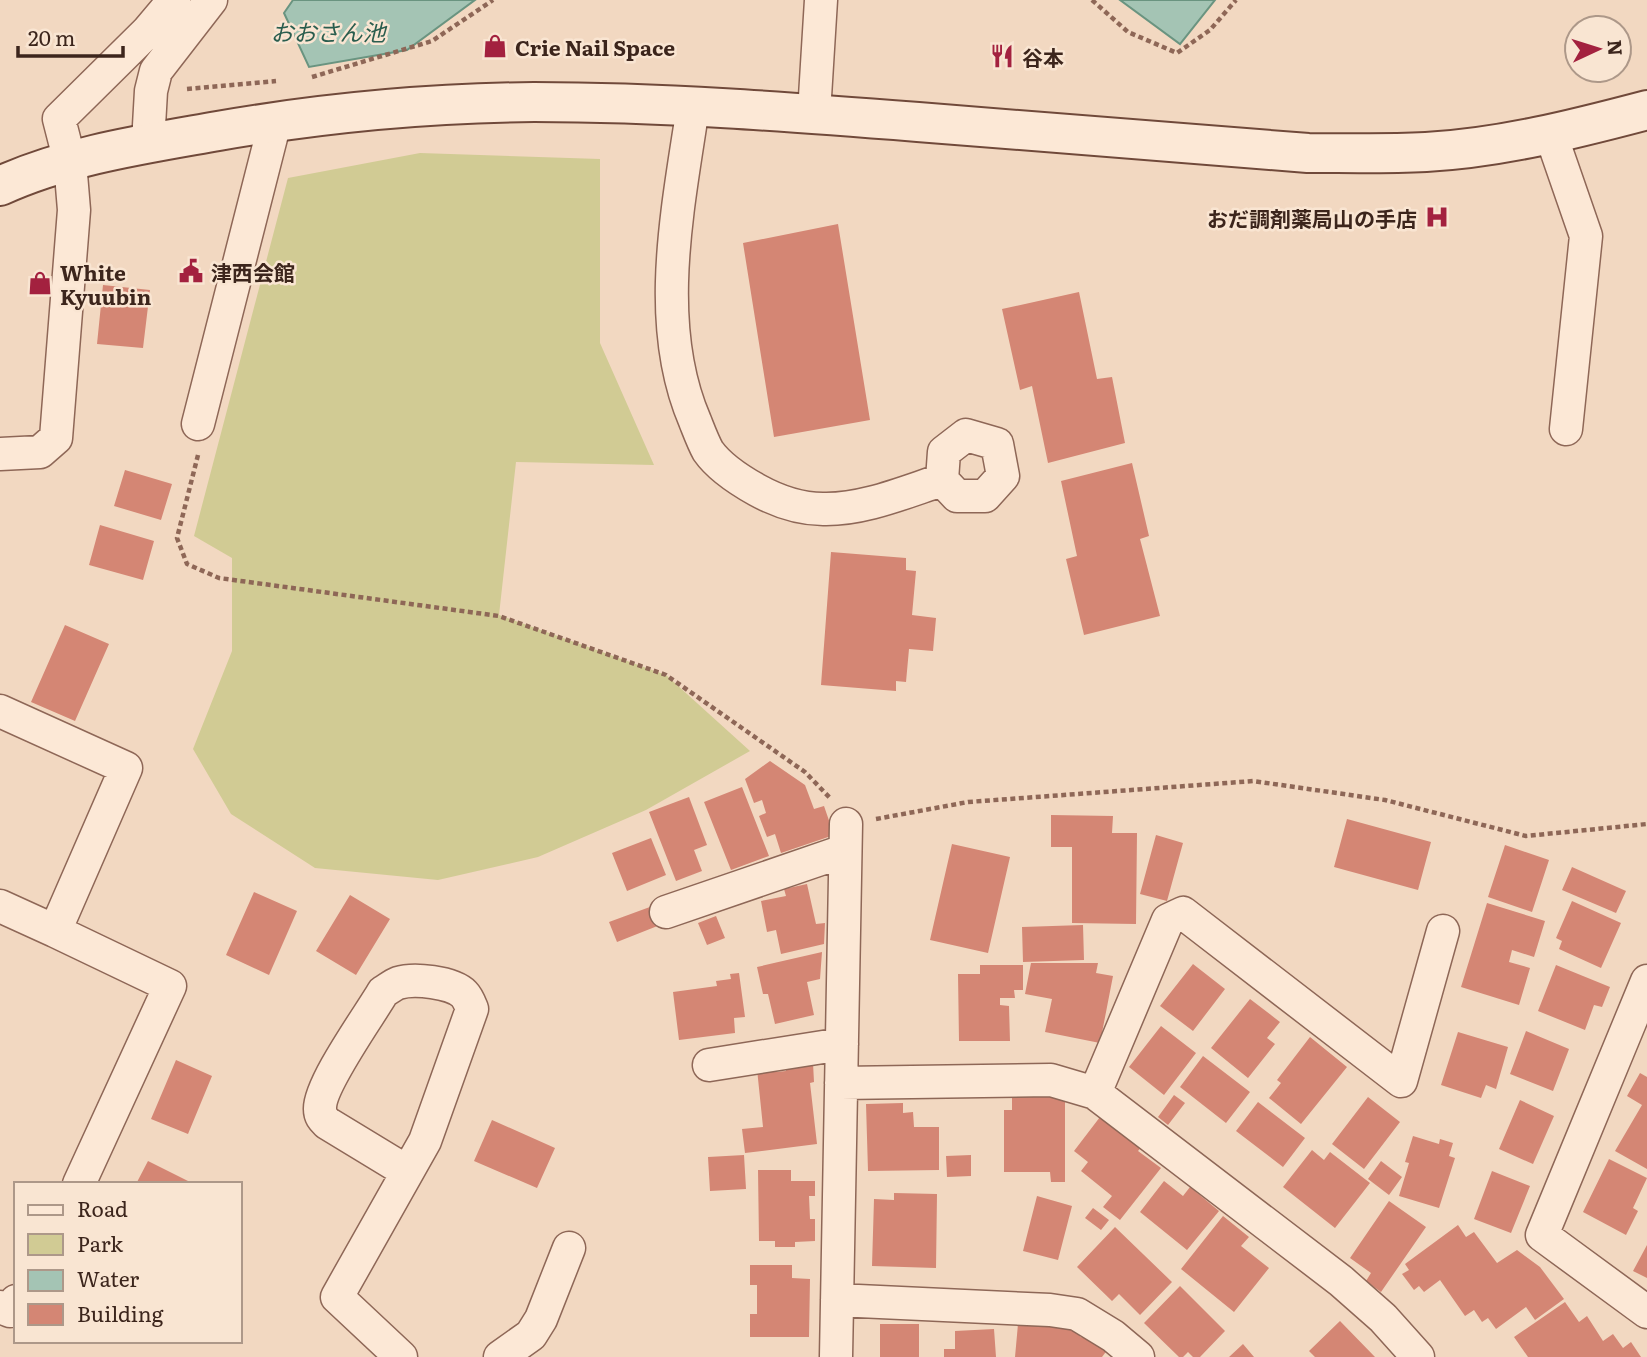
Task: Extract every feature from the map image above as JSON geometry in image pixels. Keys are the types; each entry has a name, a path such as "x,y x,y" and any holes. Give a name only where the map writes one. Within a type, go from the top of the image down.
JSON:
{"street":[{"path":"0,454 40,452 56,438 74,210 70,162 58,119 147,32 174,0"},
{"path":"148,144 151,91 156,71 211,0"},
{"path":"814,113 821,0"},
{"path":"0,186 70,162 148,144 275,121 414,107 530,102 814,113 1308,153 1428,152 1551,135 1647,110"},
{"path":"693,107 675,231 672,287 676,340 686,400 708,451 735,478 767,495 795,505 824,509 885,498 942,480"},
{"path":"198,424 275,121"},
{"path":"1551,135 1586,236 1566,429"},
{"path":"0,711 126,768 55,931"},
{"path":"666,912 845,837 836,1357"},
{"path":"0,905 170,986 80,1182"},
{"path":"1096,1093 1168,920 1183,913 1401,1081 1443,931"},
{"path":"401,1357 337,1297 425,1141 471,1009 466,995 451,986 436,983 406,981 383,992 327,1085 320,1108 322,1118 327,1123 407,1171"},
{"path":"1647,981 1638,1030 1542,1235 1647,1312"},
{"path":"709,1065 842,1044"},
{"path":"841,1083 1051,1080 1096,1093 1341,1281 1383,1318 1418,1357"},
{"path":"500,1357 531,1335 541,1319 569,1248"},
{"path":"837,1300 1049,1310 1077,1314 1113,1336 1138,1357"},
{"path":"0,1307 10,1311 14,1304"}],"path":[{"path":"305,79 432,41 493,0"},
{"path":"1092,0 1128,32 1177,53 1210,30 1236,0"},
{"path":"151,91 280,81"},
{"path":"198,424 202,438 177,538 187,564 219,578 499,616 666,675 805,772 833,802 845,837 968,803 1253,781 1385,800 1526,836 1647,824"}],"green space":[{"path":"420,153 600,159 600,343 654,465 516,462 499,615 666,675 750,751 646,810 538,857 438,880 315,868 231,814 193,749 232,651 232,558 194,536 288,178"}],"water":[{"name":"おおさん池","path":"293,0 475,0 407,50 309,67 284,13"},
{"path":"1120,0 1215,0 1180,44"}],"building":[{"path":"838,224 870,420 774,437 743,243"},
{"path":"103,285 150,290 143,348 97,344"},
{"path":"1079,292 1097,379 1112,377 1125,443 1048,463 1032,386 1020,390 1002,309"},
{"path":"1132,463 1149,536 1140,539 1160,616 1084,635 1066,559 1077,556 1061,481"},
{"path":"125,470 172,484 161,520 114,506"},
{"path":"100,525 154,541 143,580 89,565"},
{"path":"831,552 906,558 906,570 916,571 912,615 936,618 933,651 909,649 906,682 896,681 896,691 821,685"},
{"path":"65,625 109,644 75,721 31,702"},
{"path":"770,761 805,785 814,809 824,806 834,835 781,853 775,834 767,837 759,816 766,813 762,800 754,803 745,779"},
{"path":"742,787 769,856 731,870 704,802"},
{"path":"689,797 707,845 694,850 702,871 676,881 649,812"},
{"path":"1051,815 1113,816 1112,833 1137,833 1136,924 1072,923 1072,847 1051,847"},
{"path":"1347,819 1431,842 1418,890 1334,867"},
{"path":"1156,835 1183,843 1167,901 1140,894"},
{"path":"651,838 666,875 627,891 612,853"},
{"path":"952,844 1010,857 988,953 930,940"},
{"path":"1505,845 1549,860 1532,912 1488,897"},
{"path":"1572,867 1626,891 1616,913 1562,890"},
{"path":"807,884 816,924 825,923 824,944 781,954 776,930 767,932 761,901 786,896 784,889"},
{"path":"254,892 297,911 269,975 226,955"},
{"path":"350,895 390,919 356,975 316,951"},
{"path":"1572,901 1621,923 1601,968 1559,949 1562,941 1556,938"},
{"path":"1487,903 1545,921 1534,957 1512,950 1509,962 1530,968 1519,1005 1461,987"},
{"path":"658,904 665,923 617,942 609,922"},
{"path":"716,916 725,938 707,945 698,923"},
{"path":"1083,925 1084,960 1023,962 1022,927"},
{"path":"822,952 820,979 807,982 814,1015 775,1024 768,994 763,994 757,967"},
{"path":"1031,963 1098,963 1096,973 1113,976 1100,1043 1045,1032 1052,999 1025,994"},
{"path":"1193,964 1225,989 1193,1031 1160,1006"},
{"path":"980,965 1023,965 1023,990 1014,990 1015,998 1000,998 1000,1005 1009,1006 1010,1041 959,1041 958,974 980,974"},
{"path":"1556,965 1610,987 1602,1007 1594,1005 1585,1030 1538,1011"},
{"path":"739,973 745,1017 734,1018 735,1033 679,1040 673,992 717,986 716,981 731,979 730,974"},
{"path":"1250,999 1280,1022 1267,1038 1275,1044 1248,1078 1211,1048"},
{"path":"1161,1026 1196,1053 1164,1095 1129,1067"},
{"path":"1526,1031 1569,1049 1553,1091 1510,1074"},
{"path":"1458,1032 1508,1047 1496,1089 1486,1085 1481,1098 1441,1085"},
{"path":"1310,1037 1347,1067 1301,1124 1269,1098 1281,1083 1277,1080"},
{"path":"1203,1056 1250,1092 1226,1123 1180,1087"},
{"path":"176,1060 212,1076 188,1134 151,1119"},
{"path":"813,1063 814,1082 810,1083 817,1144 745,1153 742,1129 763,1127 757,1069 776,1067 776,1072 786,1071 786,1066"},
{"path":"1640,1073 1647,1077 1647,1169 1615,1151 1642,1105 1627,1096"},
{"path":"1174,1095 1185,1103 1168,1125 1158,1117"},
{"path":"1012,1097 1065,1097 1065,1182 1051,1182 1050,1172 1004,1172 1004,1110 1012,1110"},
{"path":"1368,1097 1400,1122 1364,1169 1332,1144"},
{"path":"1520,1100 1554,1116 1533,1164 1499,1149"},
{"path":"1258,1102 1305,1138 1283,1167 1236,1131"},
{"path":"903,1103 903,1113 913,1112 914,1127 939,1127 939,1170 868,1171 866,1104"},
{"path":"1100,1117 1124,1135 1126,1131 1143,1145 1138,1151 1161,1168 1120,1220 1103,1207 1112,1196 1081,1171 1088,1162 1074,1151"},
{"path":"492,1120 555,1148 537,1188 474,1161"},
{"path":"1413,1136 1439,1144 1440,1139 1453,1143 1449,1156 1455,1158 1439,1208 1399,1196 1409,1163 1405,1162"},
{"path":"1312,1150 1324,1160 1330,1152 1370,1183 1335,1228 1283,1187"},
{"path":"744,1155 746,1189 710,1191 708,1157"},
{"path":"971,1155 971,1176 947,1177 946,1156"},
{"path":"1609,1159 1647,1178 1633,1208 1638,1211 1626,1235 1583,1212"},
{"path":"148,1161 190,1182 137,1182"},
{"path":"1381,1161 1402,1177 1389,1195 1368,1179"},
{"path":"758,1170 791,1170 791,1181 815,1181 815,1196 809,1196 810,1219 815,1219 815,1241 795,1242 795,1247 775,1247 775,1241 759,1241"},
{"path":"1492,1171 1530,1186 1511,1233 1474,1219"},
{"path":"1164,1181 1183,1196 1190,1187 1219,1211 1187,1250 1140,1212"},
{"path":"894,1193 937,1194 936,1268 872,1266 874,1199 894,1200"},
{"path":"1037,1196 1072,1206 1058,1260 1023,1251"},
{"path":"1389,1201 1426,1227 1381,1292 1366,1281 1371,1273 1350,1258"},
{"path":"1093,1208 1109,1220 1101,1230 1085,1218"},
{"path":"1223,1216 1249,1237 1241,1246 1269,1268 1234,1312 1181,1269"},
{"path":"1458,1225 1466,1237 1474,1232 1497,1263 1517,1250 1540,1267 1564,1299 1535,1320 1526,1307 1496,1329 1488,1318 1482,1322 1474,1310 1465,1316 1440,1280 1424,1292 1419,1286 1414,1290 1402,1274 1409,1270 1405,1264"},
{"path":"1115,1227 1172,1282 1140,1315 1119,1294 1112,1301 1077,1267"},
{"path":"1647,1245 1647,1278 1633,1271"},
{"path":"750,1265 792,1265 792,1278 810,1279 809,1337 750,1337 750,1314 757,1314 757,1285 750,1285"},
{"path":"1180,1286 1225,1331 1200,1357 1193,1357 1188,1352 1179,1357 1144,1323"},
{"path":"1565,1302 1579,1322 1587,1316 1603,1341 1613,1334 1623,1348 1631,1342 1641,1357 1528,1357 1514,1337"},
{"path":"1340,1321 1375,1357 1315,1357 1309,1351"},
{"path":"880,1324 919,1324 919,1357 880,1357"},
{"path":"1018,1324 1051,1325 1080,1331 1080,1337 1089,1338 1108,1349 1102,1357 1015,1357"},
{"path":"994,1329 996,1357 944,1357 944,1349 955,1349 955,1331"},
{"path":"1243,1344 1254,1357 1229,1357"}],"place":[{"name":"Crie Nail Space","path":"495,46"},
{"name":"谷本","path":"1002,56"},
{"name":"おだ調剤薬局山の手店","path":"1437,217"},
{"name":"津西会館","path":"191,271"},
{"name":"White Kyuubin","path":"40,283"}]}
